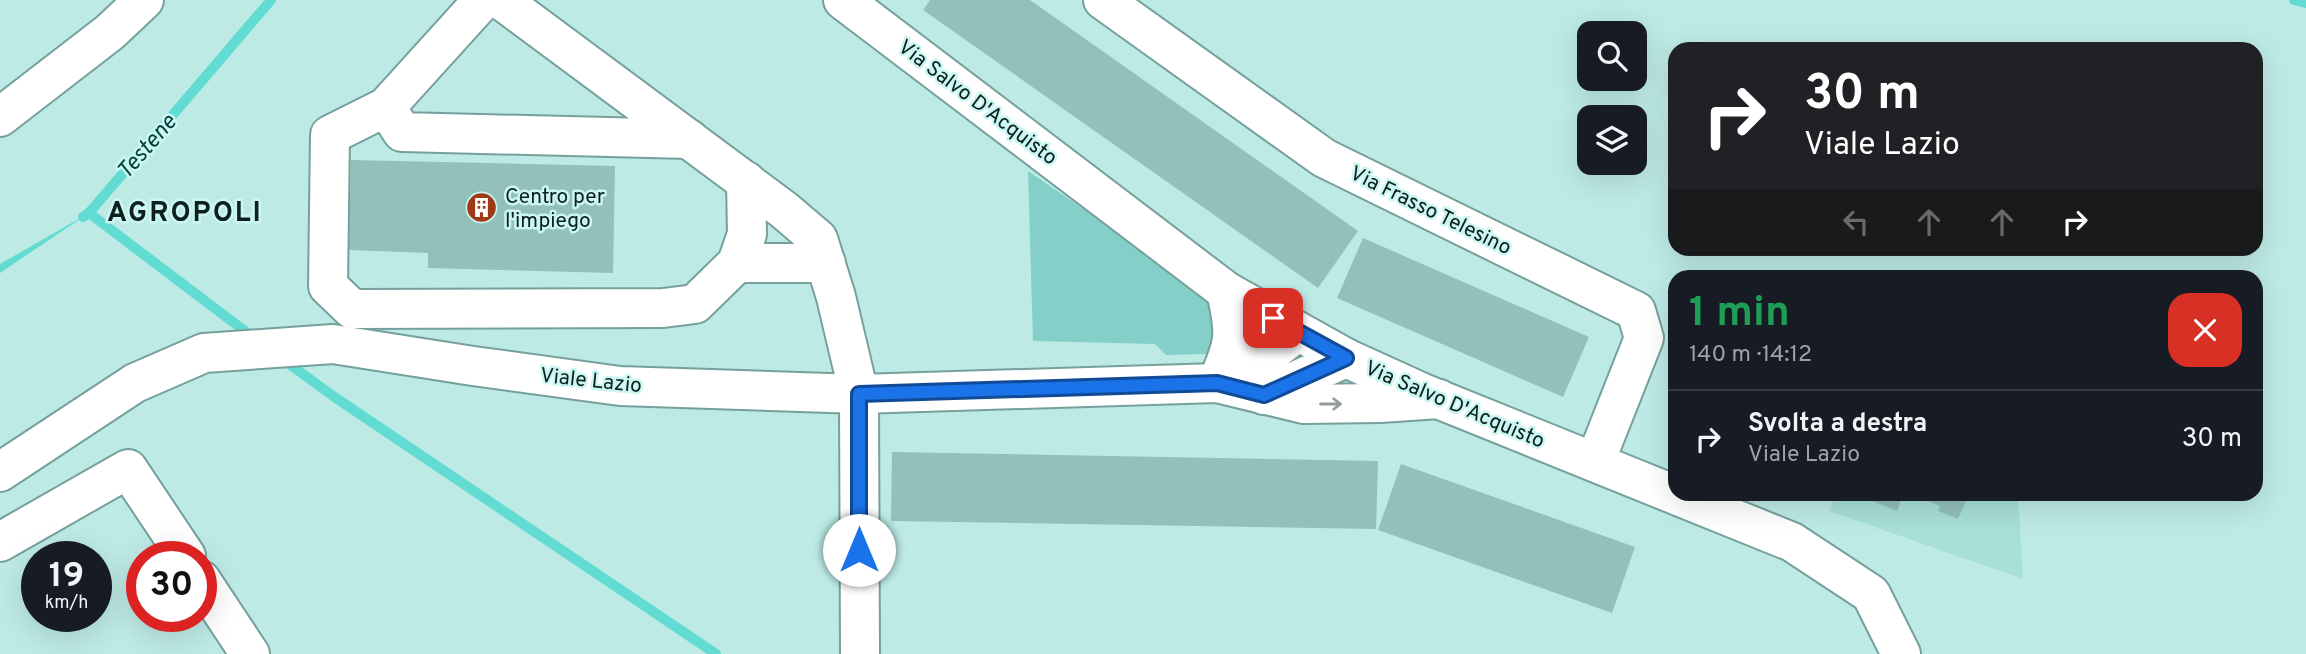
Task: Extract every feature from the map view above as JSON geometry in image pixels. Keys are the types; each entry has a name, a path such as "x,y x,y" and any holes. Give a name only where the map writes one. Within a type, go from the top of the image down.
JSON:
{"street":[{"path":"0,117 110,32 144,0"},
{"path":"483,0 386,107 330,135 328,286 352,309 663,308 695,304 737,263 747,234 746,181"},
{"path":"501,0 746,181 818,239 836,297 859,394 860,654"},
{"name":"Via Frasso Telesino","path":"1103,0 1324,158 1636,311 1644,338 1595,462"},
{"name":"Via Salvo D'Acquisto","path":"856,4 1226,291 1346,358 1439,399 1668,492"},
{"path":"386,107 402,132 689,139"},
{"path":"737,263 826,263"},
{"path":"1217,383 1232,349 1234,324 1226,291"},
{"name":"Viale Lazio","path":"1217,383 1264,358 1297,332"},
{"name":"Viale Lazio","path":"0,472 135,383 204,353 333,344 620,386 859,394 1217,383 1304,404 1439,399"},
{"path":"1264,395 1346,358"},
{"path":"0,542 128,470 176,541"},
{"name":"Via Salvo D'Acquisto","path":"1691,501 1792,542 1871,594 1900,654"},
{"path":"217,604 250,654"}],"shaded area":[{"path":"1028,171 1212,297 1216,323 1207,354 1166,355 1155,344 1033,341"},
{"path":"89,213 0,273 0,264"},
{"path":"1833,501 2018,501 2023,579 1829,511"}],"building":[{"path":"930,0 1030,0 1358,231 1318,288 923,10"},
{"name":"Centro per l'impiego","path":"351,160 615,166 613,273 428,268 428,253 349,250"},
{"path":"1363,238 1589,337 1563,397 1337,298"},
{"path":"892,452 1378,461 1376,529 891,521"},
{"path":"1401,464 1635,547 1612,613 1378,530"},
{"path":"1873,501 1901,501 1897,511"},
{"path":"1928,501 1966,501 1958,519 1938,511 1940,506"}],"waterway":[{"name":"Testene","path":"83,217 271,0"},
{"name":"Testene","path":"2294,0 2306,3"},
{"path":"89,213 254,338"},
{"path":"281,358 333,396 716,654"}],"place":[{"name":"Centro per l'impiego","path":"482,208"}],"district":[{"name":"AGROPOLI","path":"185,211"}],"route":[{"path":"859,550 859,394 1217,383 1264,395 1346,358 1273,318"}]}
